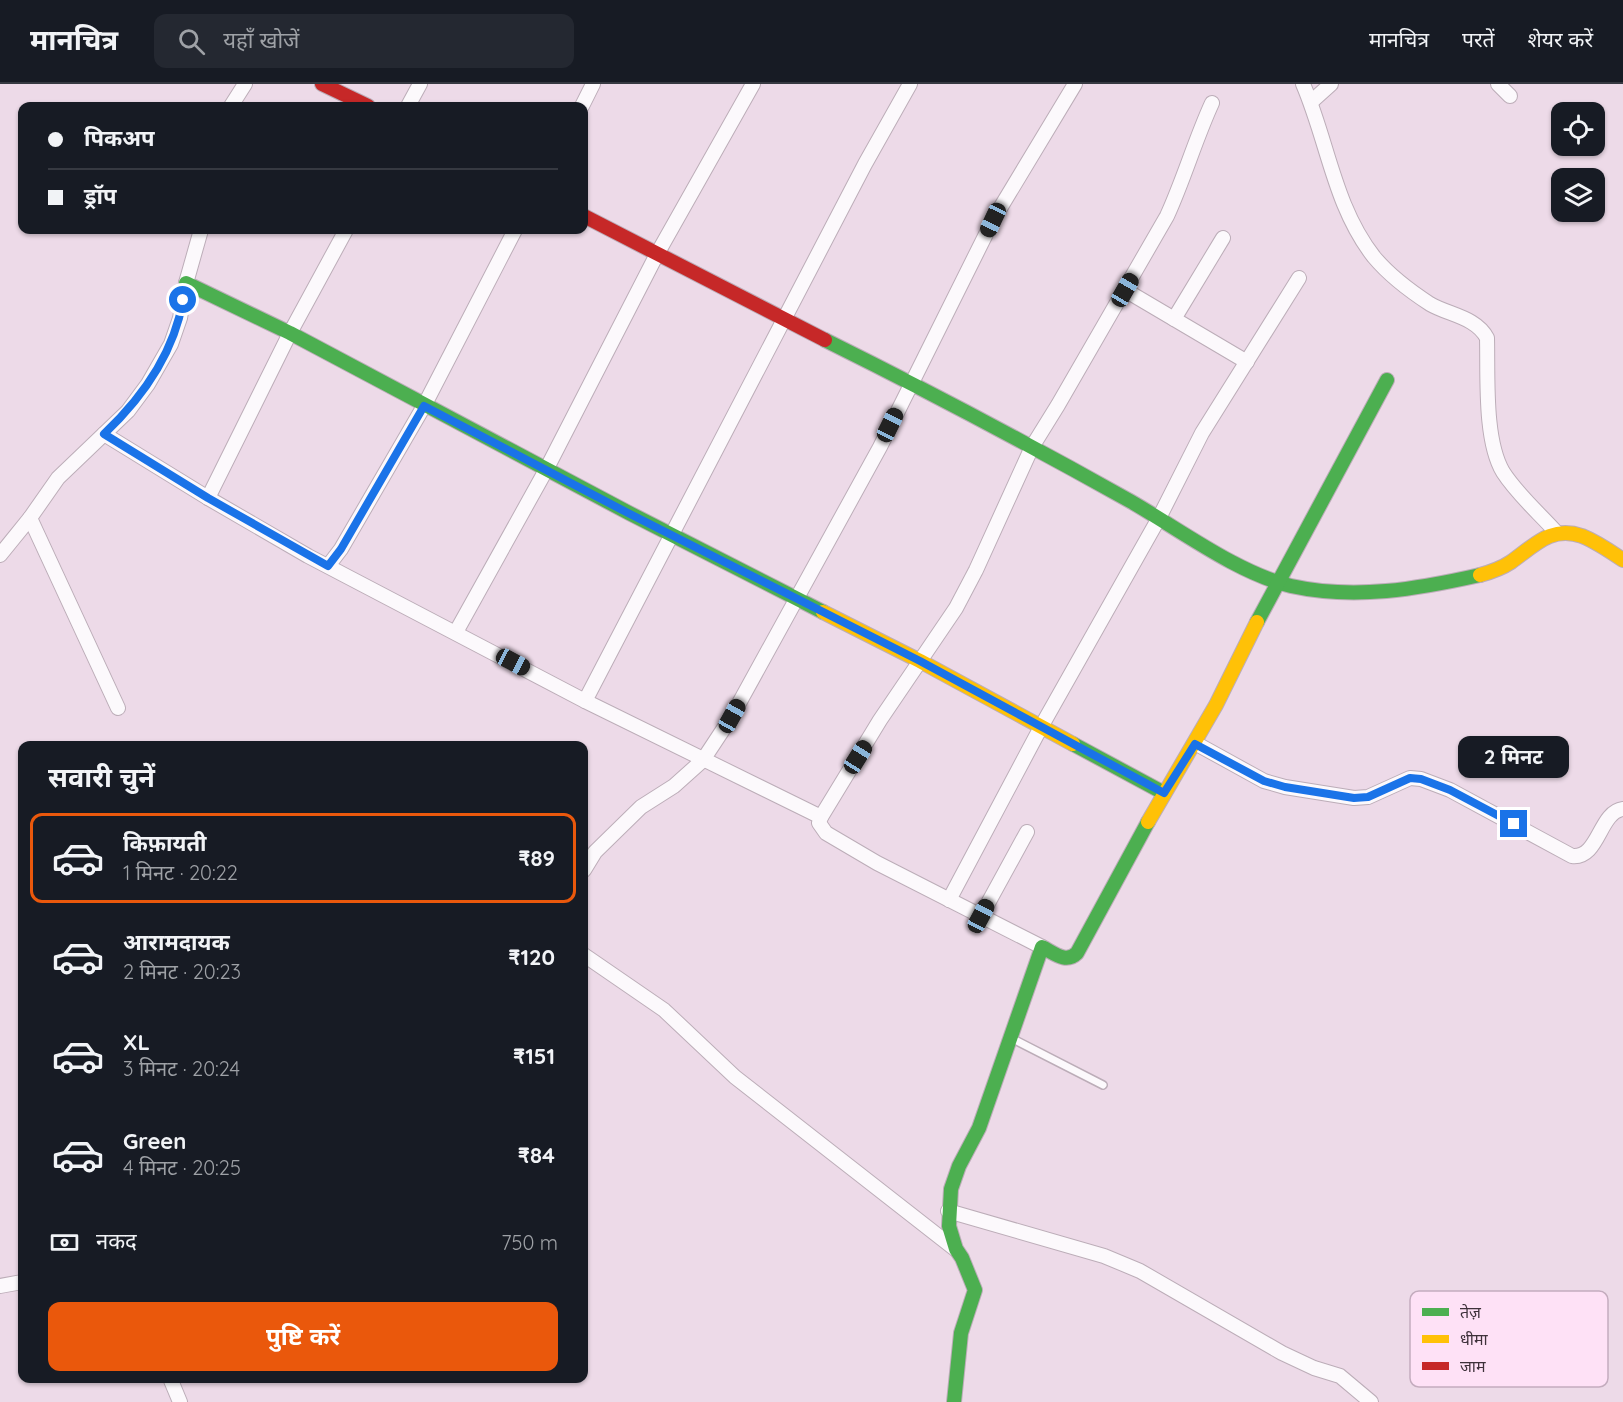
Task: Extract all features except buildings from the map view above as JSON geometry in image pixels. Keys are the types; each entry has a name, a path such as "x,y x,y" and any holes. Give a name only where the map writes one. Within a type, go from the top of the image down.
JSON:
{"street":[{"path":"234,102 245,84"},
{"path":"322,84 360,102"},
{"path":"410,102 420,84"},
{"path":"584,102 593,84"},
{"path":"456,632 546,470 656,256 753,84"},
{"path":"585,700 859,174 910,84"},
{"path":"588,863 595,852 641,807 674,786 703,760 732,716 880,447 993,220 1075,84"},
{"path":"1303,84 1311,102 1339,193 1374,257 1416,295 1449,313 1475,323 1482,329 1487,338 1489,413 1497,461 1512,484 1556,532"},
{"path":"1311,102 1331,84"},
{"path":"1498,84 1510,96"},
{"path":"1212,103 1167,216 1032,447 976,570 956,608 880,720 821,817 820,826 826,833 877,863 1066,959 1072,958 1077,953 1164,793 1195,744 1277,582 1387,380"},
{"path":"588,218 656,256 911,382 1032,447 1238,564 1277,582 1304,589 1332,592 1394,591 1452,582 1502,568 1546,535 1556,532 1568,532 1586,538 1623,560"},
{"path":"0,555 58,478 128,411 148,384 171,344 180,318 186,283 200,234"},
{"path":"208,498 290,333 344,234"},
{"path":"328,566 341,549 424,406 513,234"},
{"path":"1174,319 1223,238"},
{"path":"949,900 1041,727 1159,518 1202,433 1299,278"},
{"path":"186,283 290,333 546,470 920,661 1164,793"},
{"path":"1125,290 1247,362"},
{"path":"104,434 208,498 328,566 585,700 821,817"},
{"path":"30,518 118,708"},
{"path":"1195,744 1264,781 1285,787 1354,798 1368,797 1410,778 1421,779 1450,790 1572,856 1583,854 1590,848 1613,813 1623,809"},
{"path":"981,916 1026,832"},
{"path":"954,1402 961,1333 975,1290 956,1249 949,1226 948,1210 953,1180 979,1128 1042,947"},
{"path":"588,958 664,1010 735,1077 956,1249"},
{"path":"948,1210 1104,1256 1140,1271 1282,1353 1314,1368 1340,1376 1371,1402"},
{"path":"0,1286 18,1283"},
{"path":"172,1383 180,1402"}],"lane":[{"path":"1009,1037 1103,1085"}],"traffic: fast":[{"path":"186,283 290,333 629,513 823,612"},
{"path":"825,340 1017,439 1130,501 1229,561 1271,580 1315,590 1363,592 1433,585 1480,575"},
{"path":"1257,622 1387,380"},
{"path":"1073,744 1164,793"},
{"path":"954,1402 961,1333 975,1290 956,1249 949,1226 951,1189 959,1166 979,1128 1042,947 1064,958 1077,953 1148,822"}],"traffic: slow":[{"path":"1480,575 1504,566 1535,544 1561,533 1571,533 1588,538 1623,560"},
{"path":"823,612 920,661 1073,744"},
{"path":"1148,822 1216,705 1257,622"}],"traffic: jam":[{"path":"322,84 360,102"},
{"path":"588,218 825,340"}],"route":[{"path":"183,300 180,318 171,344 148,384 128,411 104,434 208,498 328,566 341,549 424,406 628,513 920,661 1164,793 1195,744 1275,785 1354,798 1368,797 1410,778 1421,779 1450,790 1514,824"}]}
